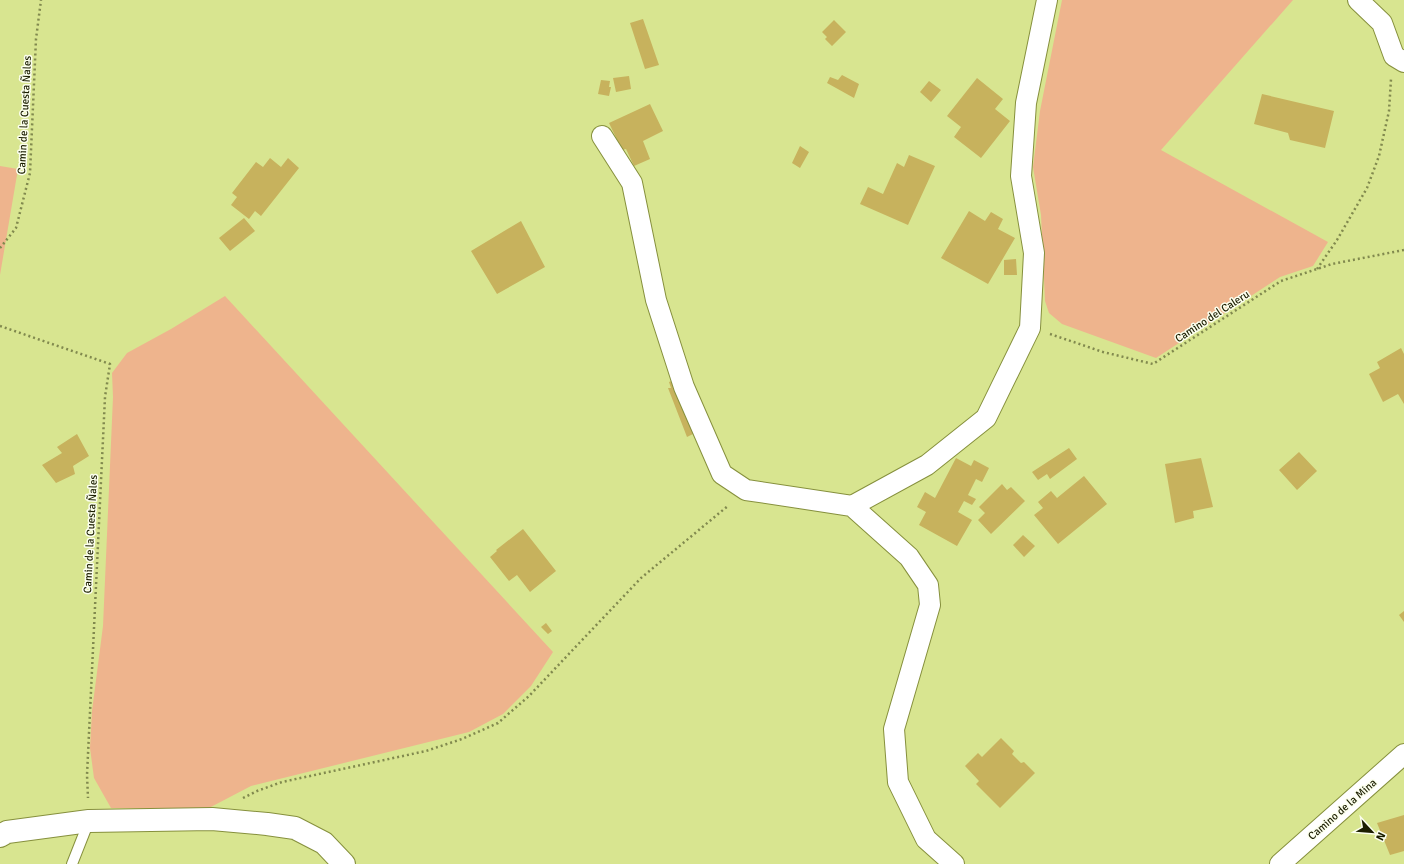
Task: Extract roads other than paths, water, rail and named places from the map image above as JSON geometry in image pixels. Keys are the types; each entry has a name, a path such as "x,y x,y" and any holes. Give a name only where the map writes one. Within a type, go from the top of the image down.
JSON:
{"street":[{"path":"852,506 927,465 986,418 1030,328 1034,253 1021,176 1026,103 1047,0"},
{"path":"1358,0 1382,23 1399,59"},
{"path":"602,136 632,183 656,300 684,387 722,474 746,490 852,506 909,557 928,585 930,605 894,730 898,782 926,839 954,864"},
{"name":"Camino de la Mina","path":"1280,864 1404,754"},
{"path":"0,836 7,832 89,821 212,819 295,828 324,843 344,864"}],"lane":[{"path":"72,864 89,821"}]}
